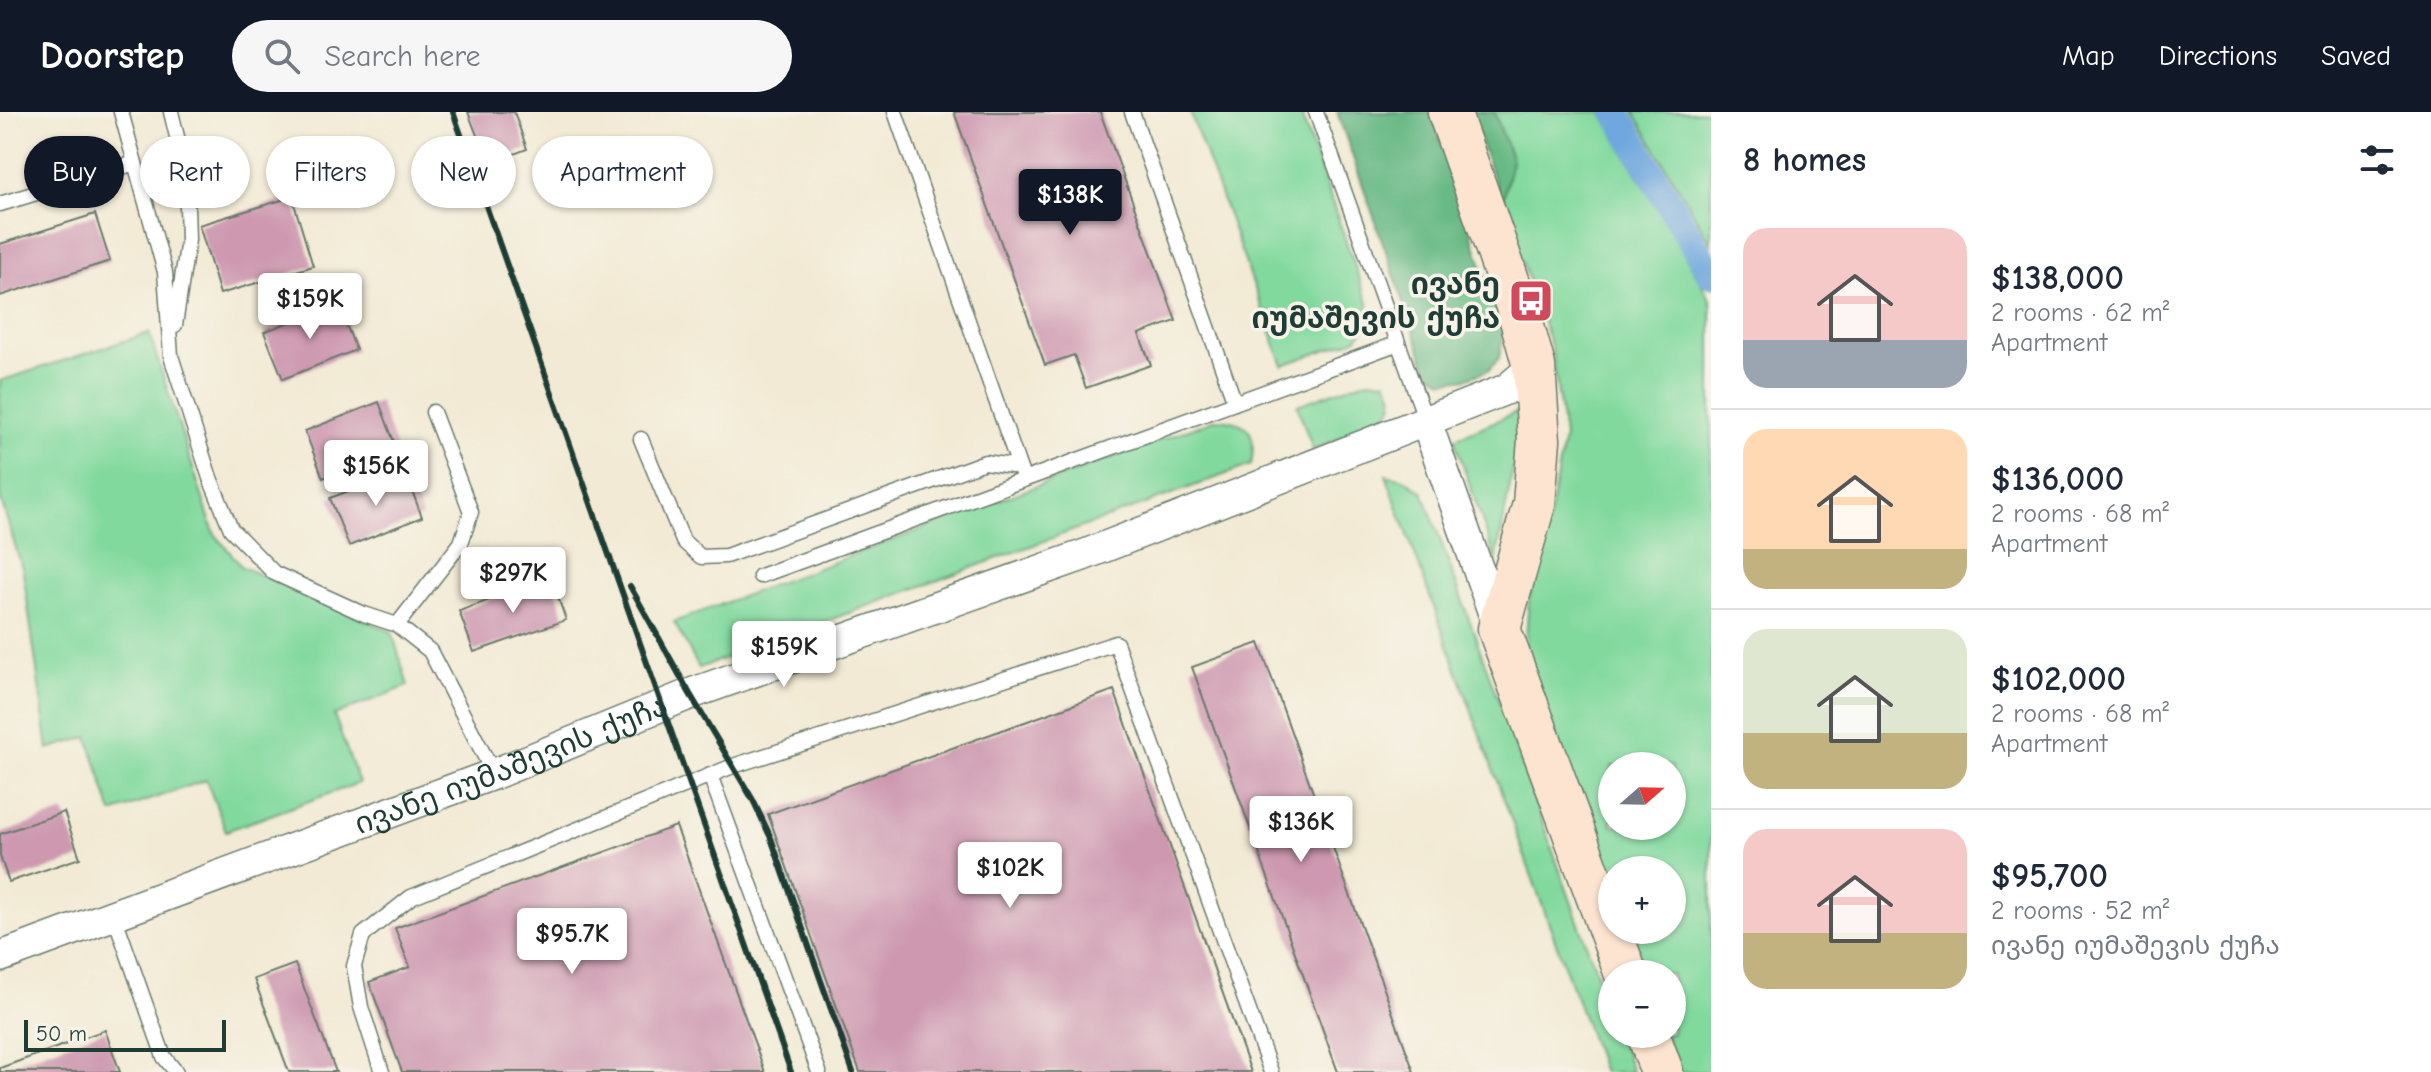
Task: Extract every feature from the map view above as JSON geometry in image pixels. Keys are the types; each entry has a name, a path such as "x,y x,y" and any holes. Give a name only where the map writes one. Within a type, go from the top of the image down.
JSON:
{"street":[{"path":"1449,112 1518,309 1534,366 1539,440 1534,504 1499,629"},
{"name":"ივანე იუმაშევის ქუჩა","path":"0,957 494,774 662,705 1084,555 1507,389 1534,366"},
{"path":"1426,421 1621,960"},
{"path":"1653,1048 1662,1072"}],"lane":[{"path":"121,112 165,272 171,356 210,478 231,529 274,573 364,614 397,625 430,651 494,774"},
{"path":"171,112 186,174 188,240 171,356"},
{"path":"895,112 1022,473"},
{"path":"1132,112 1235,403"},
{"path":"1316,112 1396,344 1426,421"},
{"path":"0,204 135,163"},
{"path":"760,576 1022,473 1235,403 1396,344"},
{"path":"397,625 461,543 471,512 433,412"},
{"path":"641,439 683,541 701,557 726,556 985,462 1022,473"},
{"path":"382,1072 361,1007 354,966 363,935 411,897 710,775 1116,643 1271,1072"},
{"path":"710,775 819,1072"},
{"path":"114,915 164,1057 176,1072"}],"green space":[{"path":"1190,112 1300,112 1368,303 1368,323 1356,339 1283,365"},
{"path":"1337,112 1431,112 1504,332 1499,358 1489,370 1468,378 1444,381 1428,371"},
{"path":"1470,112 1494,112 1512,160 1502,202"},
{"path":"1494,112 1601,112 1711,300 1711,1072 1679,1072 1670,1048 1686,1048 1686,960 1638,960 1632,944 1686,944 1686,856 1600,856 1525,650 1529,600 1548,524 1564,437 1552,349 1502,202 1512,160"},
{"path":"1634,112 1711,112 1711,243"},
{"path":"149,333 214,533 242,567 392,632 408,686 334,715 359,783 226,831 206,780 112,813 88,737 48,749 23,571 0,497 0,381"},
{"path":"1368,380 1386,381 1391,391 1393,404 1385,417 1313,450 1297,405"},
{"path":"1524,409 1496,561 1454,439"},
{"path":"1216,419 1237,422 1249,430 1253,444 1251,465 699,668 674,622"},
{"path":"1386,475 1404,479 1423,492 1598,976 1598,1048 1624,1048 1632,1072 1603,1072"}],"building":[{"path":"468,112 514,112 527,149 516,153 516,136 477,136"},
{"path":"954,112 1100,112 1176,321 1139,334 1151,365 1086,388 1074,355 1045,365"},
{"path":"266,205 266,208 295,208 313,266 220,294 199,225"},
{"path":"95,214 110,261 0,296 0,244"},
{"path":"338,303 356,350 283,379 264,332"},
{"path":"379,402 397,450 323,478 305,431"},
{"path":"404,470 422,517 349,546 330,498"},
{"path":"551,578 566,620 474,652 459,611"},
{"path":"1259,643 1414,1072 1338,1072 1192,667"},
{"path":"1114,690 1251,1072 860,1072 768,814"},
{"path":"64,812 80,858 9,882 0,856 0,834"},
{"path":"676,826 765,1072 402,1072 369,982 410,967 395,928"},
{"path":"295,964 336,1072 289,1072 254,979"},
{"path":"105,1030 120,1072 0,1072 0,1068"}],"waterway":[{"path":"1616,112 1711,274"}],"railway":[{"path":"453,112 791,1072"},
{"path":"630,586 753,800 771,838 853,1072"}],"place":[{"name":"ივანე იუმაშევის ქუჩა","path":"1531,301"}]}
